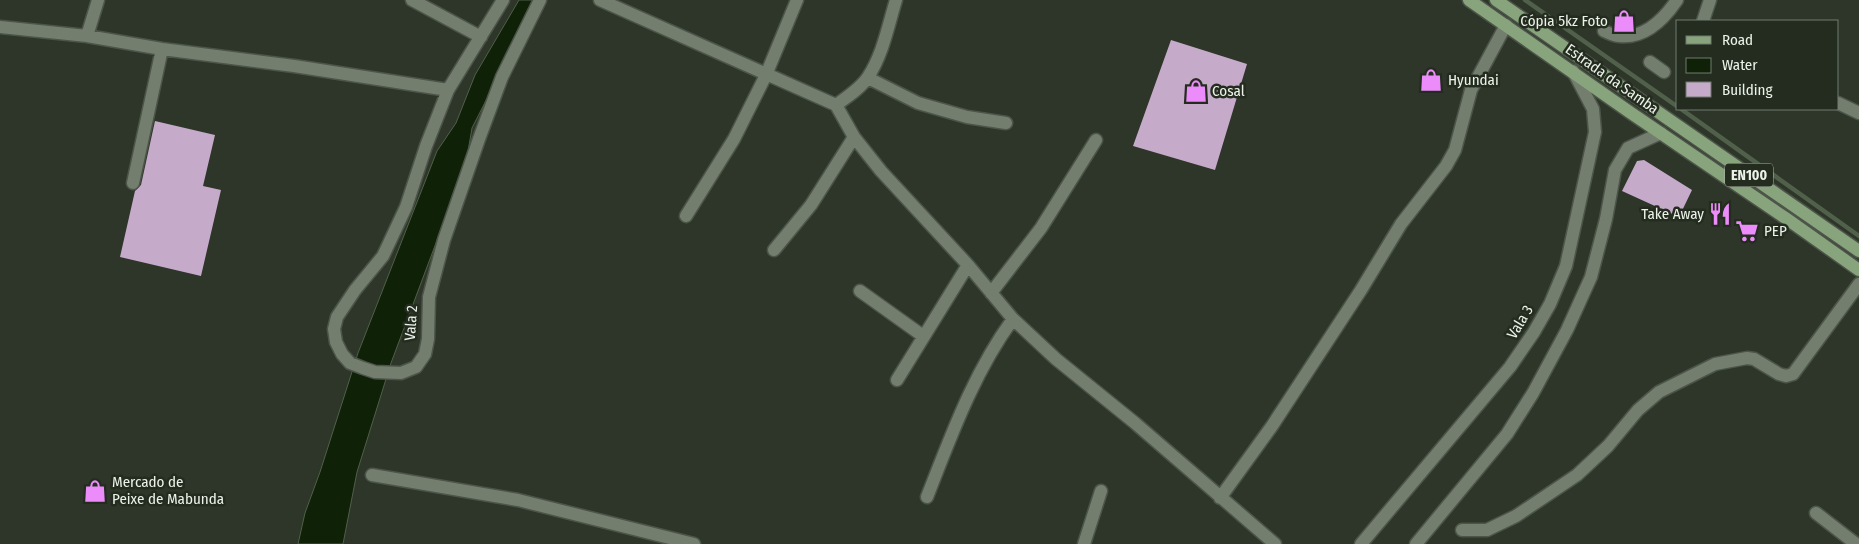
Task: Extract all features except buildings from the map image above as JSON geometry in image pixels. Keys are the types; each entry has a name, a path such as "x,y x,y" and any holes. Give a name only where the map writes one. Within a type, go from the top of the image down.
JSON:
{"main road":[{"name":"Estrada da Samba","path":"1469,0 1859,270"},
{"name":"Estrada da Samba","path":"1496,0 1859,252"}],"street":[{"path":"87,36 98,0"},
{"path":"412,0 481,38"},
{"name":"Vala 2","path":"503,0 448,90 426,146 406,207 383,256 336,317 334,329 336,342 342,354 350,363 375,372 401,373 416,366 425,354 428,339 429,297 444,240 478,139 502,77 540,0"},
{"path":"600,0 836,105 854,137 881,171 968,265 1013,319 1056,359 1135,423 1275,544"},
{"path":"686,216 734,139 766,75 797,0"},
{"path":"836,105 853,93 868,78 880,53 896,0"},
{"path":"1604,32 1619,36 1640,34 1658,23 1677,0"},
{"path":"1703,20 1710,0"},
{"path":"1220,498 1277,418 1361,290 1401,224 1446,166 1455,150 1471,90 1506,25"},
{"path":"0,28 87,36 162,49 294,66 448,90"},
{"path":"133,183 162,49"},
{"path":"1650,62 1664,72"},
{"name":"Vala 3","path":"1361,544 1510,367 1529,340 1550,304 1566,266 1595,132 1593,109 1572,71"},
{"path":"868,78 918,103 967,117 1006,123"},
{"path":"1839,103 1859,113"},
{"path":"1416,544 1507,434 1533,393 1567,330 1591,277 1606,219 1615,170 1628,148 1661,133"},
{"path":"774,250 811,205 854,137"},
{"path":"991,293 1041,228 1096,140"},
{"path":"897,380 968,265"},
{"path":"1462,530 1487,530 1516,516 1577,475 1608,446 1638,410 1659,392 1715,364 1747,358 1754,359 1780,374 1786,376 1793,374 1859,284"},
{"path":"860,291 923,336"},
{"path":"927,496 964,404 999,338 1013,319"},
{"path":"372,475 518,500 694,544"},
{"path":"1084,544 1101,491"},
{"path":"1816,513 1856,544"}],"water":[{"path":"519,0 537,0 472,128 466,163 391,363 357,472 343,544 298,544 305,513 358,353 437,151 456,123 475,75"}],"waterway":[{"path":"1525,0 1676,106"},
{"path":"1682,110 1859,236"}],"place":[{"name":"Cópia 5kz Foto","path":"1624,21"},
{"name":"Hyundai","path":"1431,80"},
{"name":"Cosal","path":"1196,91"},
{"name":"Take Away","path":"1720,214"},
{"name":"PEP","path":"1747,231"},
{"name":"Mercado de Peixe de Mabunda","path":"95,491"}]}
